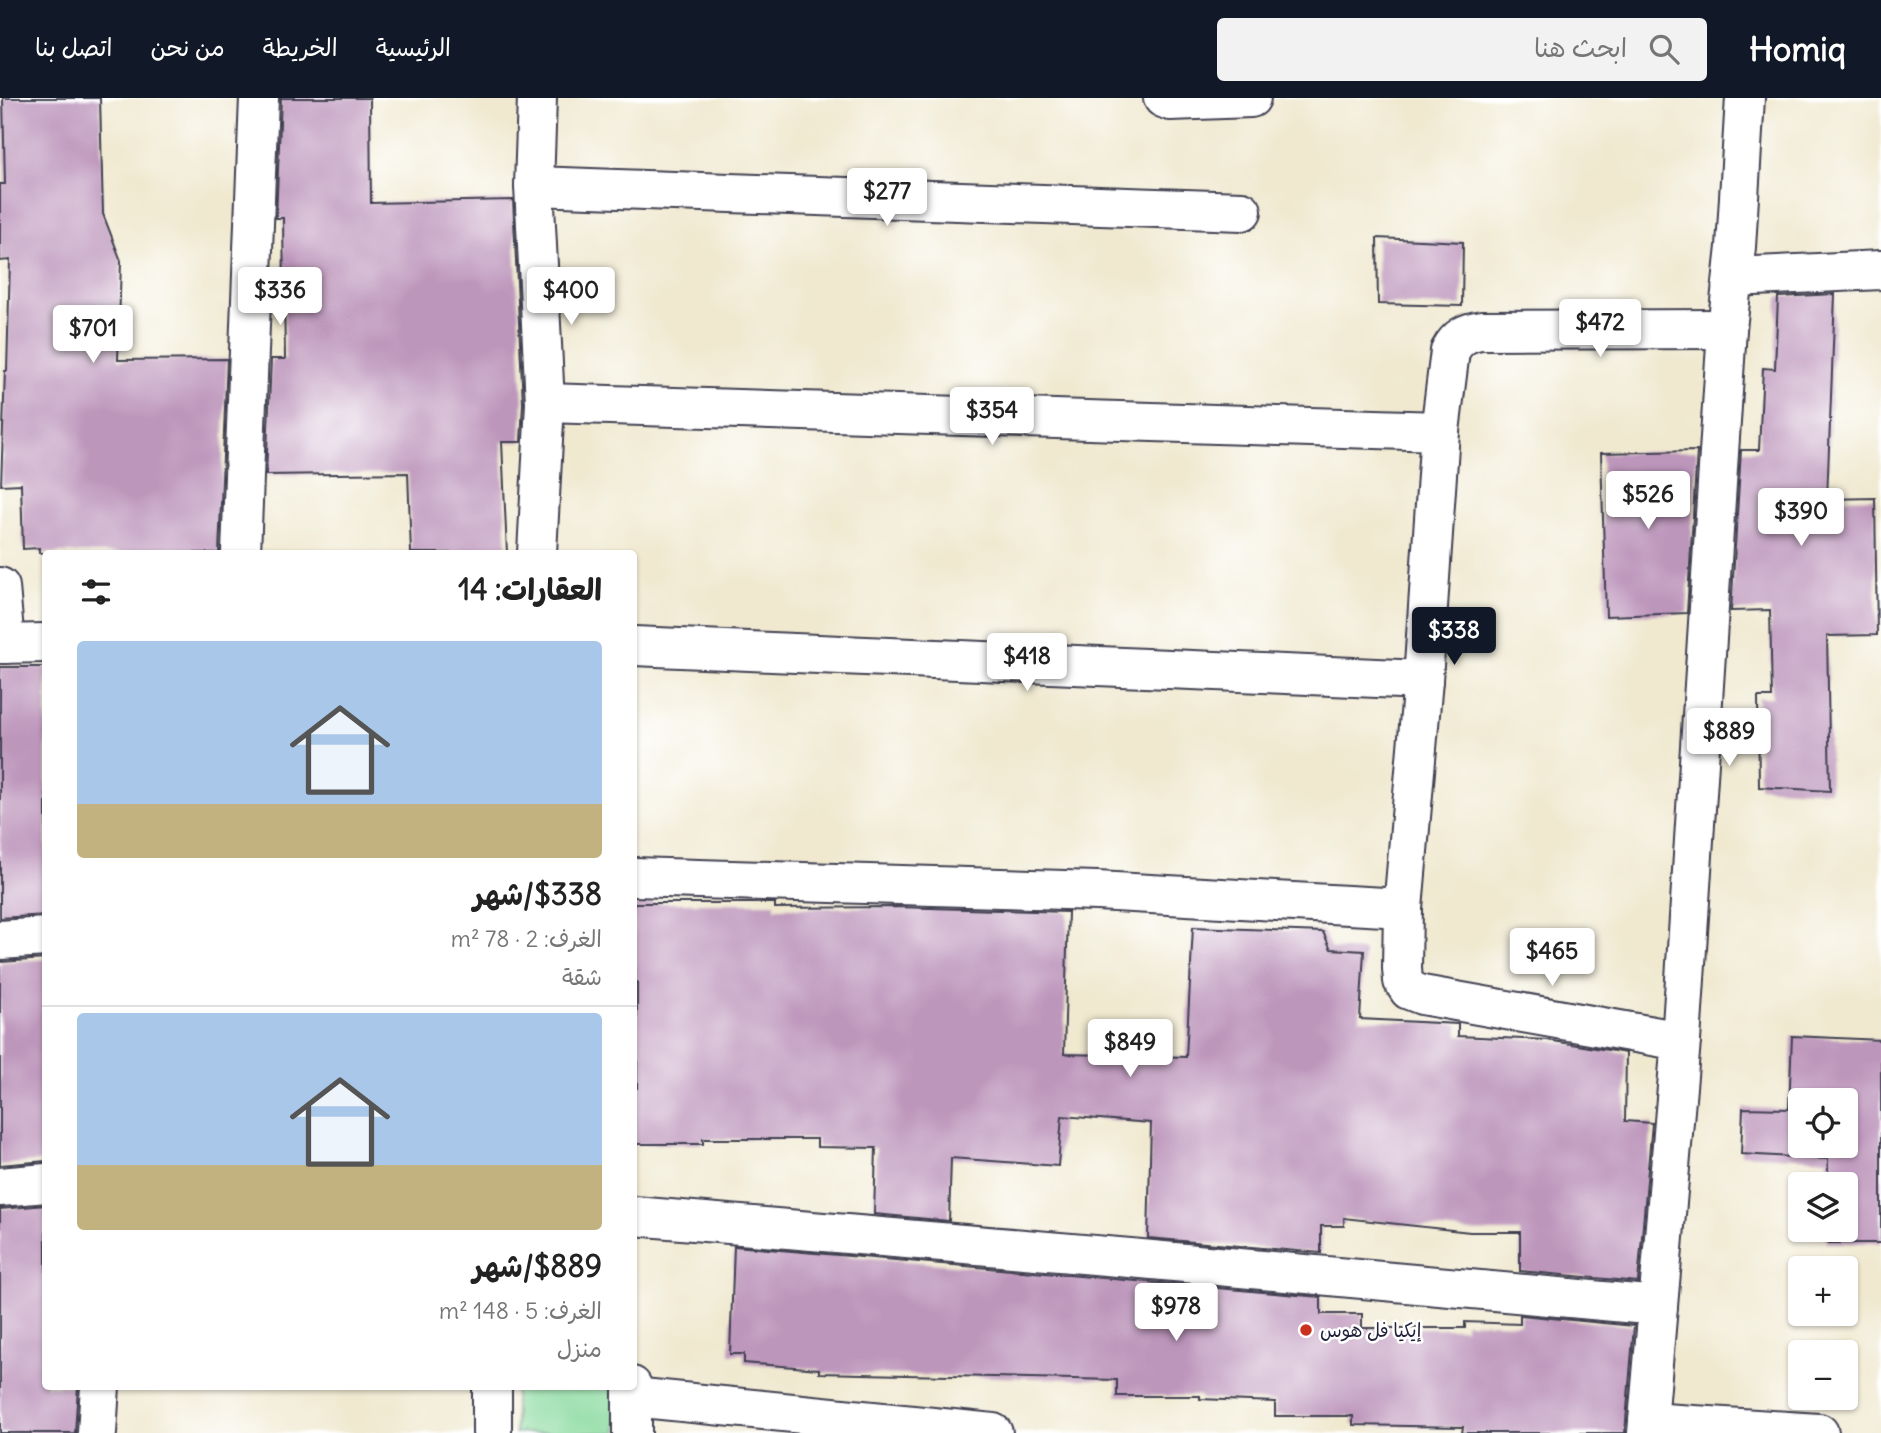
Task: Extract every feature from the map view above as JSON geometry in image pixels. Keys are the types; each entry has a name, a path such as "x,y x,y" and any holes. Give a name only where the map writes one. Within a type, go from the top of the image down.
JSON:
{"street":[{"path":"241,550 259,98"},
{"path":"537,98 534,186 545,403 537,550"},
{"path":"1163,98 1170,101 1251,98"},
{"path":"1745,98 1727,329 1681,1041 1648,1427 1819,1433"},
{"path":"534,186 1242,211"},
{"path":"1733,277 1881,270"},
{"path":"1681,1041 1422,995 1409,990 1403,981 1402,968 1403,908 1423,680 1440,431 1450,351 1461,337 1482,330 1727,329"},
{"path":"545,403 1440,431"},
{"path":"0,587 3,644 42,643"},
{"path":"637,646 1423,680"},
{"path":"637,877 1097,891 1403,908"},
{"path":"0,940 42,937"},
{"path":"0,1187 42,1183"},
{"path":"637,1216 1658,1306"},
{"path":"97,1433 100,1390"},
{"path":"492,1390 492,1433"},
{"path":"632,1405 993,1433"}],"green space":[{"path":"515,1390 617,1390 617,1433 515,1433"}],"building":[{"path":"3,98 100,98 103,214 121,261 118,360 227,359 219,550 42,550 42,553 39,553 39,548 23,549 21,484 1,485 10,260 0,261 0,184 5,184"},
{"path":"281,98 370,98 371,203 513,200 523,403 521,442 502,442 507,550 411,550 408,473 266,475 271,359 285,359 283,218 276,218"},
{"path":"1377,238 1463,242 1462,306 1378,304"},
{"path":"1835,294 1827,499 1875,498 1877,635 1827,636 1830,791 1759,787 1758,697 1772,697 1770,610 1731,611 1741,450 1759,450 1763,368 1775,369 1778,297"},
{"path":"1697,451 1687,613 1606,616 1601,453"},
{"path":"0,667 42,667 42,915 0,918"},
{"path":"637,903 775,903 775,908 895,907 1068,912 1064,1054 1186,1057 1193,927 1323,932 1331,949 1364,951 1360,1019 1458,1024 1458,1036 1547,1040 1626,1053 1625,1121 1652,1123 1638,1282 1520,1271 1520,1232 1470,1232 1344,1218 1344,1226 1321,1226 1321,1253 1148,1238 1151,1123 1062,1116 1058,1166 951,1158 949,1221 874,1214 876,1148 817,1147 817,1139 703,1139 703,1144 637,1144"},
{"path":"42,959 42,1161 0,1165 0,962"},
{"path":"1792,1036 1881,1040 1881,1243 1826,1243 1858,1242 1858,1172 1828,1172 1828,1159 1811,1158 1858,1158 1858,1088 1790,1088"},
{"path":"1743,1108 1788,1109 1788,1157 1741,1154"},
{"path":"42,1205 42,1390 78,1390 75,1433 0,1433 0,1209"},
{"path":"734,1246 1321,1297 1321,1314 1362,1314 1362,1328 1465,1328 1465,1322 1520,1324 1520,1315 1634,1326 1625,1433 1462,1433 1463,1427 1353,1425 1353,1416 1275,1416 1275,1402 1200,1399 1200,1396 1117,1396 1117,1380 819,1373 819,1369 744,1363 744,1354 730,1354"}],"place":[{"name":"إيكيا فل هوس","path":"1306,1330"}]}
